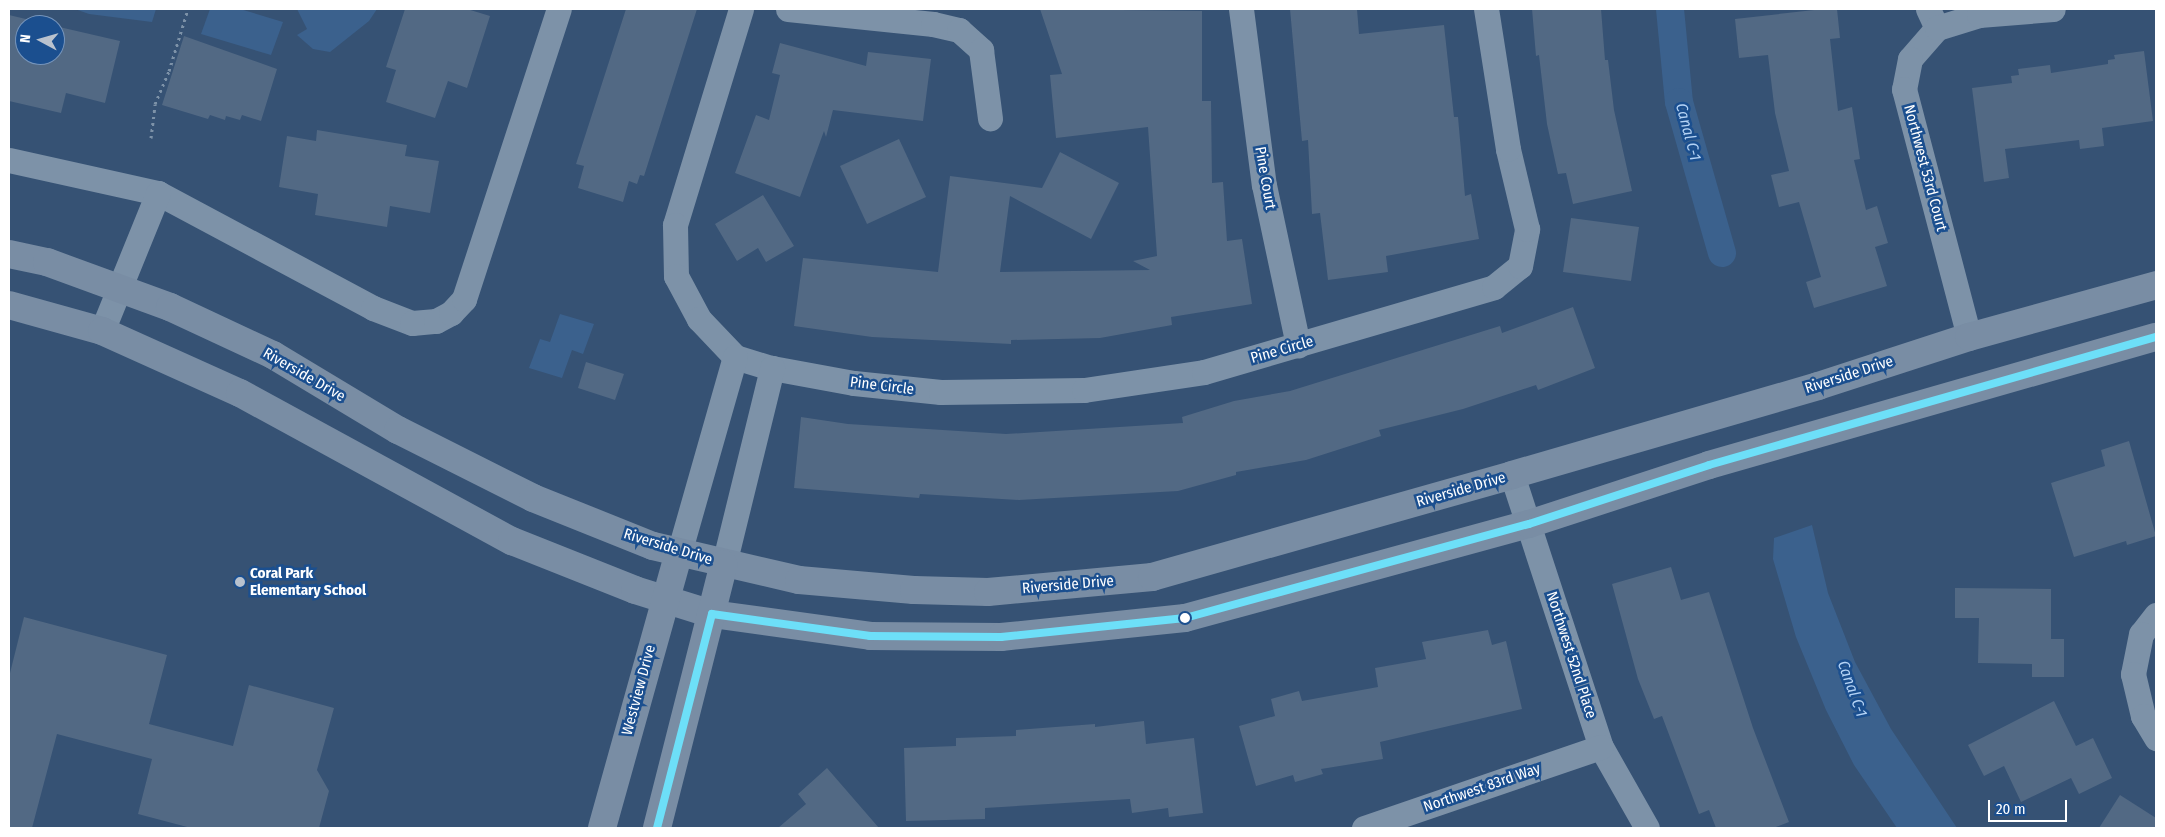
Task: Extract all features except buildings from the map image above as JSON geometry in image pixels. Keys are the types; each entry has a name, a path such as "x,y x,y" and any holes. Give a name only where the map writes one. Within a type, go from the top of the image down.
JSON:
{"street":[{"path":"9,160 158,193 373,308 412,323 436,321 451,313 464,298 559,9"},
{"name":"Pine Circle","path":"740,9 675,225 676,276 699,319 735,357 772,368 854,383 941,392 1084,390 1204,372 1494,287 1520,266 1527,230 1508,149 1486,9"},
{"path":"788,9 932,24 959,30 981,50 990,118"},
{"name":"Pine Court","path":"1241,9 1264,185 1298,345"},
{"path":"1933,18 2053,9"},
{"name":"Northwest 53rd Court","path":"1933,18 1910,59 1904,89 1969,337"},
{"path":"102,331 118,288 136,253 158,193"},
{"name":"Riverside Drive","path":"9,254 47,262 170,307 273,355 398,430 533,498 679,553 799,580 933,591 988,592 1152,577 1512,475 1808,388 1969,337 2156,285"},
{"path":"9,305 102,331 240,394 512,541 664,600 712,614 870,636 1001,637 1185,618 1529,524 1709,465 2156,338"},
{"path":"679,553 735,357"},
{"path":"657,828 772,368"},
{"name":"Northwest 52nd Place","path":"1512,475 1601,747 1647,828"},
{"name":"Westview Drive","path":"602,828 664,600 679,553"},
{"path":"2156,615 2141,634 2133,674 2143,716 2156,738"},
{"name":"Northwest 83rd Way","path":"1364,828 1601,747"}],"path":[{"path":"151,138 155,104 169,71 188,9"}],"water":[{"path":"75,9 156,9 152,22 89,14"},
{"path":"210,9 240,9 283,22 271,55 201,34"},
{"path":"297,9 377,9 369,21 330,52 313,49 297,35 307,29"},
{"path":"560,314 594,324 583,354 572,350 562,378 529,368 540,339 550,342"},
{"path":"1812,525 1828,593 1855,662 1891,729 1957,828 1897,828 1854,765 1826,710 1796,637 1773,559 1774,538"}],"waterway":[{"name":"Canal C-1","path":"1670,9 1679,102 1722,253"}],"transit line":[{"path":"657,828 712,614 870,636 1001,637 1185,618 1529,524 1709,465 2156,337"}],"place":[{"name":"Coral Park Elementary School","path":"240,582"}]}
